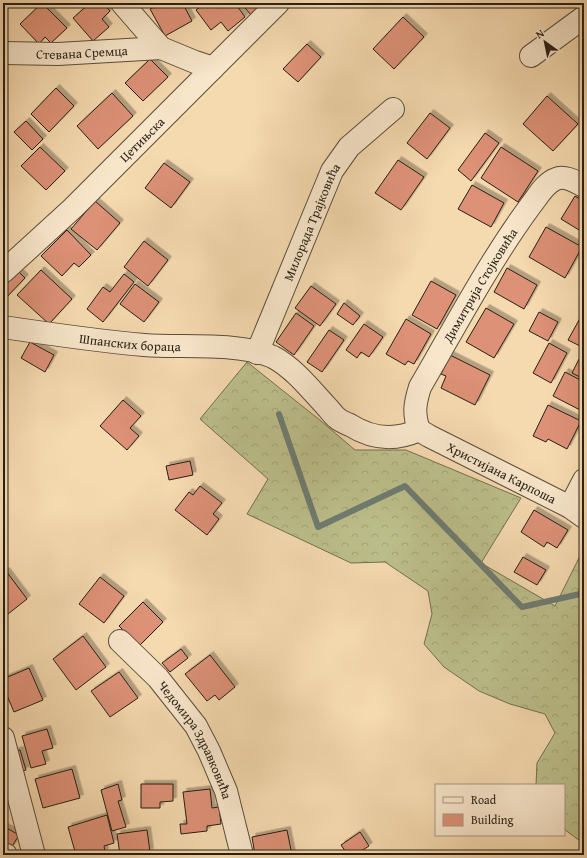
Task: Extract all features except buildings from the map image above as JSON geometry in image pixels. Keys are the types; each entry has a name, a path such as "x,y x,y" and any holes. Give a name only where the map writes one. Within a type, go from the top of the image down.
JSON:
{"street":[{"name":"Стевана Сремца","path":"122,3 161,48"},
{"name":"Цетињска","path":"4,269 73,208 278,3"},
{"path":"531,56 584,17"},
{"name":"Стевана Сремца","path":"3,53 58,54 161,48 213,68"},
{"name":"Милорада Трајковића","path":"257,353 332,171 349,146 393,109"},
{"name":"Димитрија Стојковића","path":"419,430 415,417 416,401 420,387 487,271 518,223 547,185 556,178 565,177 584,186"},
{"name":"Шпанских бораца","path":"3,327 144,345 242,349 272,357 284,364 337,418 354,428 368,434 382,437 397,437 419,430"},
{"name":"Христијана Карпоша","path":"419,430 577,512"},
{"path":"577,512 584,480"},
{"name":"Чедомира Здравковића","path":"120,641 158,678 196,726 209,751 226,791 242,855"},
{"path":"3,738 34,855"}],"green space":[{"path":"247,362 355,450 406,450 521,498 481,563 555,606 584,548 584,844 565,830 565,784 536,784 537,763 555,733 545,714 510,704 479,691 444,667 424,644 432,614 428,591 385,562 351,563 247,514 268,479 200,419"}],"waterway":[{"path":"279,414 318,527 405,486 522,607 580,594 584,599"},
{"path":"580,594 584,586"}]}
